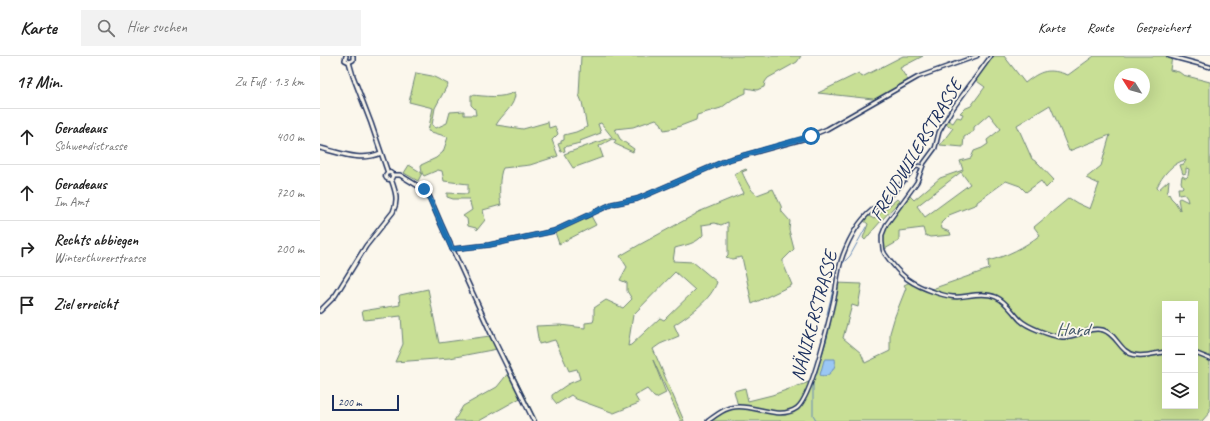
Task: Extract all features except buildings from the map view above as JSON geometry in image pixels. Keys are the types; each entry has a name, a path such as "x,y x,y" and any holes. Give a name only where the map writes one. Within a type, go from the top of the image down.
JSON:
{"main road":[{"path":"346,56 345,60 349,62 388,173 386,174 386,177 391,179"},
{"path":"349,62 353,60 353,56"},
{"path":"320,148 362,158 381,153"},
{"path":"388,173 400,175 427,192 500,354 534,421"},
{"path":"320,311 335,296 366,246 393,212 396,206 396,197 391,179 393,175"}],"street":[{"path":"452,249 489,245 554,231 612,204 637,199 727,160 811,136 827,129 918,77 977,56"},
{"name":"FREUDWILERSTRASSE","path":"991,56 951,111 939,132 935,148 922,167 921,174 917,182 886,225 882,235 882,246 885,254 910,282 923,288 952,297 983,295 997,297 1005,303 1023,323 1059,337 1068,337 1088,330 1101,329 1111,334 1123,349 1131,354 1142,356 1162,353"},
{"path":"1169,56 1210,66"},
{"name":"NÄNIKERSTRASSE","path":"708,421 733,407 784,413 793,410 801,403 810,386 821,351 834,298 840,263 846,249 867,215 894,192 914,169 918,166 922,167"},
{"path":"1198,354 1210,359"}],"green space":[{"path":"581,56 801,56 797,62 768,78 764,87 757,90 746,88 746,93 733,99 721,108 697,115 696,120 675,128 664,130 661,123 656,119 633,127 615,129 620,139 634,149 633,152 615,144 614,143 616,140 612,139 599,146 603,157 573,168 564,154 612,137 601,123 598,124 601,133 580,141 580,143 564,147 565,151 561,152 558,144 564,140 564,135 587,127 582,102 579,95"},
{"path":"903,56 923,56 900,68 909,82 876,101 873,99 818,93 859,73 862,77"},
{"name":"Hard","path":"992,56 1004,56 1025,83 1036,75 1050,71 1056,71 1068,75 1094,56 1169,56 1172,57 1170,70 1210,82 1210,412 1202,421 708,421 726,410 738,406 734,391 745,388 748,401 772,395 812,381 821,351 836,283 862,284 858,307 852,305 843,338 861,353 865,363 890,351 890,333 906,288 904,285 910,282 929,290 989,269 988,261 1016,251 1040,235 1034,227 1069,198 1090,209 1099,184 1086,178 1101,166 1110,135 1069,151 1050,105 1017,125 1032,159 1038,163 1054,180 1046,188 1041,181 1026,192 1020,186 1006,181 977,202 977,204 949,215 941,223 942,229 950,232 951,235 930,237 925,235 923,228 899,231 899,241 883,250 884,230 908,194 914,200 940,178 963,170 960,161 971,158 974,151 988,144 987,140 1001,129 989,114 974,127 974,131 964,137 963,147 940,145 953,128 944,123 946,119 953,123 957,117 961,118 963,114 960,113 964,109 971,106 985,87 974,79","holes":["1186,160 1184,164 1180,165 1183,174 1186,173 1186,168 1189,169 1188,176 1186,178 1182,176 1181,182 1183,187 1178,188 1179,195 1184,194 1188,202 1180,198 1178,199 1180,210 1169,194 1168,195 1169,180 1158,190 1157,187 1168,170 1181,161","961,172 970,184 925,217 917,206"]},
{"path":"416,73 432,76 448,84 435,108 432,125 436,128 447,123 450,112 464,111 464,115 476,115 475,109 471,105 471,95 505,96 515,92 515,97 511,106 496,125 523,129 548,122 549,128 555,126 558,134 552,140 558,156 530,165 503,168 500,186 501,205 483,210 485,220 477,230 476,228 468,226 467,219 463,216 472,210 469,199 453,199 447,197 447,193 468,194 468,184 444,181 442,171 438,170 424,176 422,173 421,165 436,158 443,152 448,137 428,131 433,108 409,102"},
{"path":"409,165 422,173 418,181 404,173"},
{"path":"746,169 747,170 742,172 750,188 757,195 773,189 781,206 782,212 790,221 789,230 794,249 783,260 783,263 792,285 752,304 742,257 732,259 726,257 728,255 728,222 721,225 715,223 702,225 703,235 694,242 675,248 673,261 693,262 717,282 714,289 705,301 693,312 674,325 679,336 660,344 653,349 684,421 681,421 653,360 666,393 656,398 647,389 635,396 639,403 614,413 576,399 571,395 557,404 552,398 552,395 568,384 580,379 577,369 569,371 555,340 539,344 536,326 560,325 585,328 585,323 593,322 594,308 606,300 623,308 632,299 627,291 627,283 620,280 627,267 620,256 696,213 744,193 734,174","holes":["675,272 695,290 664,320 660,318 631,345 628,346 633,315"]},
{"path":"897,199 900,201 865,240 863,238 868,224 863,220 867,215 874,219"},
{"path":"591,216 596,225 559,244 555,232"},
{"path":"428,289 439,343 490,336 497,349 450,358 395,362 403,344 401,316 364,320 362,311 400,305 400,295"},
{"path":"499,350 502,350 537,421 534,421 522,397 479,421 454,421 463,406 497,387 509,372"}],"water":[{"path":"835,359 835,365 832,372 823,376 820,375 824,360"}],"waterway":[{"path":"841,265 850,256 866,227"},
{"path":"827,314 833,290"},
{"path":"816,375 830,324"},
{"path":"813,384 813,415 816,421"}],"route":[{"path":"424,189 428,193 452,249 489,245 554,231 612,204 637,199 727,160 811,136"}]}
